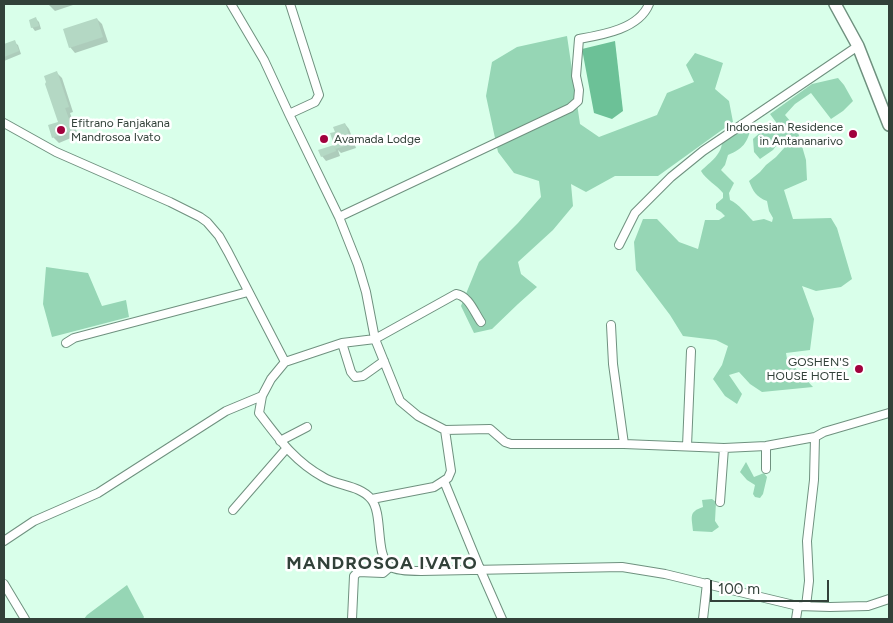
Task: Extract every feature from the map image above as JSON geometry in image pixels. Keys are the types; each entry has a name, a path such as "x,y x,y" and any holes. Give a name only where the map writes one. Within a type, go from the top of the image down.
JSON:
{"main road":[{"path":"835,4 858,46 889,125"}],"street":[{"path":"231,4 264,60 339,217 358,265 366,292 375,340 400,401 418,416 445,430 490,429 504,442 511,444 624,444 724,448 766,446 815,437 824,432 889,413"},
{"path":"289,114 315,102 319,95 290,4"},
{"path":"339,217 570,108 578,101 579,90 576,76 579,39 603,35 621,29 634,21 646,10 649,4"},
{"path":"619,244 635,214 671,177 703,151 858,46"},
{"path":"4,123 56,152 170,202 207,222 219,236 284,362"},
{"path":"66,343 74,338 248,292"},
{"path":"481,322 467,300 460,294 456,294 375,340 342,343 284,362 262,396 259,413 286,449 305,466 325,479 356,489 372,499 376,508 384,558 390,567 420,572 480,569 622,567 707,583 802,606 868,606 889,599"},
{"path":"611,325 613,364 624,444"},
{"path":"342,343 351,372 355,377 363,376 384,361"},
{"path":"687,446 691,351"},
{"path":"4,541 34,522 98,493 226,411 262,396"},
{"path":"280,441 307,427"},
{"path":"372,499 434,487 448,478 451,471 445,430"},
{"path":"796,619 802,606 809,580 807,541 814,480 815,437"},
{"path":"766,446 766,469"},
{"path":"720,502 724,448"},
{"path":"233,510 286,449"},
{"path":"444,481 502,619"},
{"path":"352,619 354,576 358,572 383,573 390,567"},
{"path":"703,619 707,583"},
{"path":"4,584 6,594 25,619"}],"shaded area":[{"path":"567,36 580,124 599,137 657,115 667,93 694,82 686,65 695,53 723,63 715,89 729,101 733,122 658,176 615,176 586,192 571,184 573,206 553,230 518,262 521,274 537,287 492,329 474,333 461,306 479,262 541,197 539,181 514,173 498,152 486,96 492,62 517,47"},
{"path":"615,41 623,111 612,119 594,113 582,49"},
{"path":"838,78 853,101 843,111 831,119 811,93 795,104 785,115 797,129 806,160 807,180 784,190 793,219 831,218 837,228 852,279 841,287 816,291 802,286 814,319 810,350 786,353 787,359 813,387 762,392 750,384 739,372 729,375 742,394 737,404 725,396 713,379 722,365 728,346 716,340 683,336 670,315 636,270 634,242 643,219 657,219 679,242 698,249 705,220 719,220 725,216 716,209 716,204 723,198 723,193 701,171 718,154 722,140 737,131 751,128 744,145 728,155 725,165 721,170 734,183 729,193 730,200 753,221 764,219 772,222 773,218 767,201 755,193 749,181 785,147 779,142 773,150 760,159 754,152 753,139 766,130 772,128 781,129 770,114 812,84"},
{"path":"46,267 88,273 102,306 126,300 129,317 52,337 43,304"},
{"path":"746,462 754,477 764,473 767,477 763,494 760,498 755,497 753,494 755,485 740,472"},
{"path":"712,499 716,502 715,521 719,527 712,532 693,531 693,513 703,507 702,500"},
{"path":"127,585 144,617 143,619 84,619 87,615"}],"building":[{"path":"36,17 39,26 31,28 29,20"},
{"path":"97,18 103,37 69,48 63,29"},
{"path":"15,40 19,51 4,57 4,44"},
{"path":"57,71 69,107 65,108 73,130 52,138 48,125 58,122 44,76"},
{"path":"345,123 352,144 335,149 336,151 321,157 318,150 334,145 330,133 335,132 333,127"}],"place":[{"name":"Efitrano Fanjakana Mandrosoa Ivato","path":"61,130"},
{"name":"Indonesian Residence in Antananarivo","path":"853,134"},
{"name":"Avamada Lodge","path":"324,139"},
{"name":"GOSHEN'S HOUSE HOTEL","path":"859,369"}],"district":[{"name":"MANDROSOA IVATO","path":"382,564"}]}
